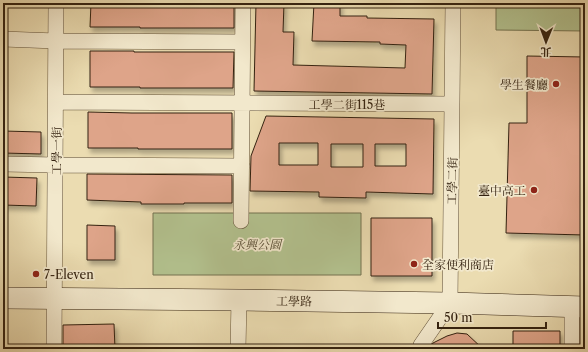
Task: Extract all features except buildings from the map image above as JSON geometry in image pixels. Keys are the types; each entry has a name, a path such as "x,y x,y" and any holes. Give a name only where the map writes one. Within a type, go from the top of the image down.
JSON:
{"street":[{"name":"工學一街","path":"54,349 56,3"},
{"path":"241,221 242,3"},
{"name":"工學二街","path":"450,303 453,3"},
{"path":"3,39 56,41 242,42"},
{"name":"工學二街115巷","path":"56,102 452,104"},
{"path":"3,164 242,166"},
{"name":"工學路","path":"3,298 450,303 578,307"},
{"path":"238,349 239,300"},
{"path":"420,349 421,345 450,303"},
{"path":"572,349 578,307"}],"green space":[{"path":"496,3 585,3 585,31 496,30"},
{"name":"永興公園","path":"153,213 361,213 361,275 153,275"}],"place":[{"name":"學生餐廳","path":"556,84"},
{"name":"臺中高工","path":"534,190"},
{"name":"全家便利商店","path":"414,264"},
{"name":"7-Eleven","path":"36,274"}]}
